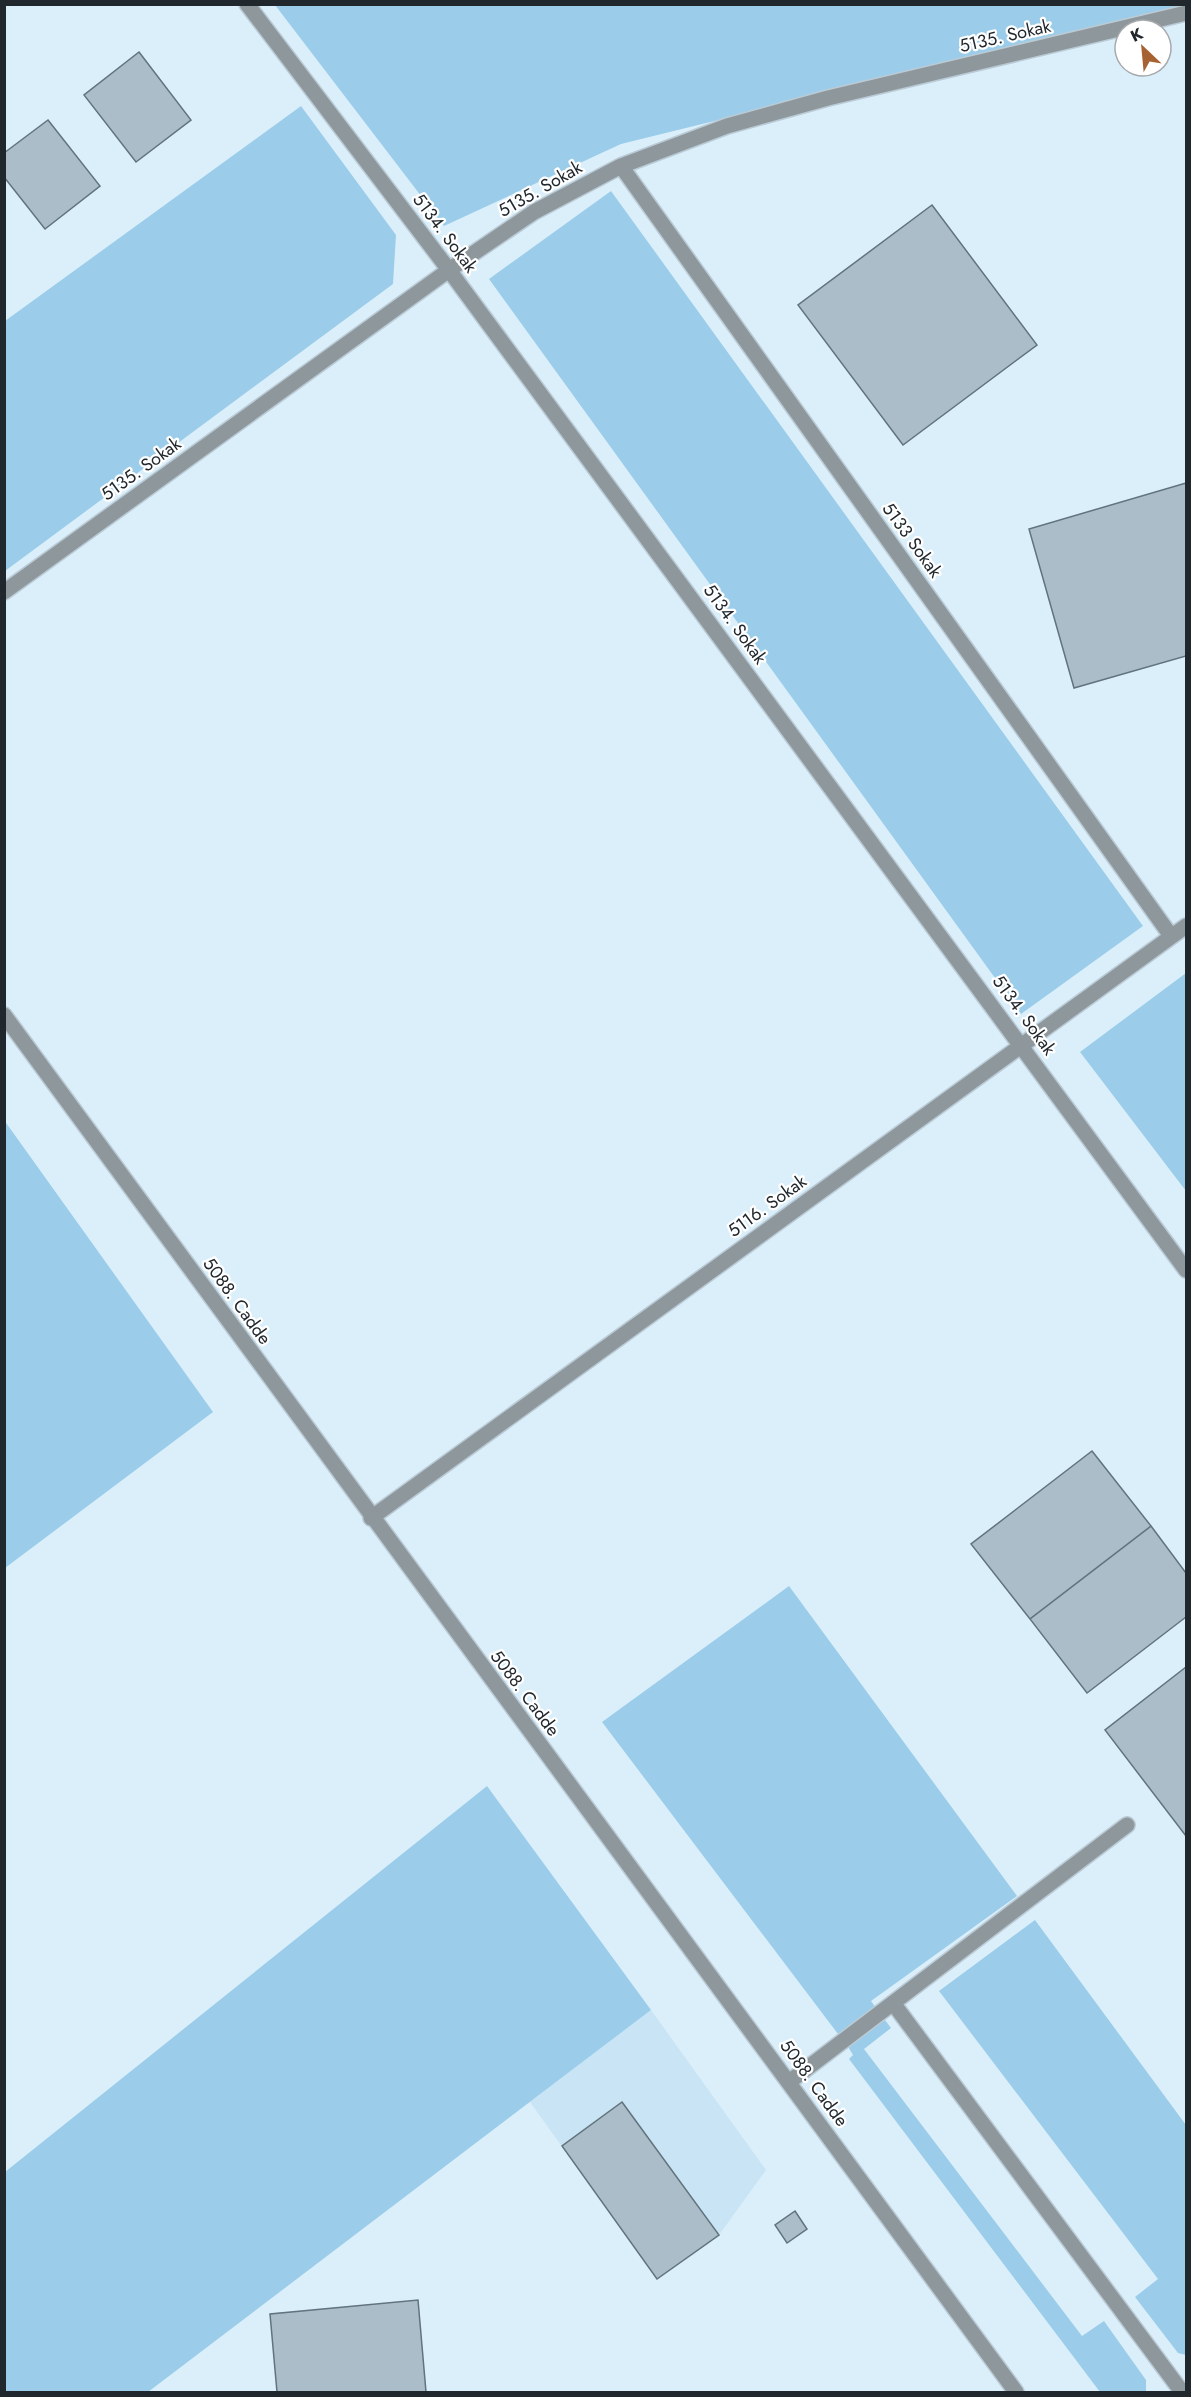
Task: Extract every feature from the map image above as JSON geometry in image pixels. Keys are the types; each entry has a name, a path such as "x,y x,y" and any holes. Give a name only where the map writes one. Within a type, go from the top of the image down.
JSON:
{"street":[{"name":"5134. Sokak","path":"247,4 449,270 1186,1270"},
{"name":"5135. Sokak","path":"4,592 449,270 534,212 621,166 727,126 828,98 1186,13"},
{"name":"5133 Sokak","path":"621,166 1171,936"},
{"name":"5116. Sokak","path":"371,1518 1186,926"},
{"name":"5088. Cadde","path":"4,1015 371,1518 1016,2392"},
{"path":"789,2082 1127,1825"},
{"path":"893,2003 1182,2392"}],"shaded area":[{"path":"275,5 1186,5 1133,18 1113,18 1113,23 621,144 444,226"},
{"path":"301,106 396,235 393,284 5,571 5,321"},
{"path":"611,191 1143,926 1021,1014 489,279"},
{"path":"1186,973 1186,1191 1080,1052"},
{"path":"4,1120 213,1412 5,1568 4,1568"},
{"path":"789,1586 1017,1896 871,2001 876,2008 838,2034 602,1722"},
{"path":"487,1786 651,2010 148,2392 5,2392 5,2172"},
{"path":"1035,1920 1186,2125 1186,2355 1178,2353 1135,2297 1158,2279 939,1991"},
{"path":"651,2010 766,2170 719,2235 657,2279 530,2102"},
{"path":"885,2020 891,2028 864,2049 1082,2336 1104,2321 1146,2380 1146,2392 1100,2392 849,2059 853,2055 847,2045"}],"building":[{"path":"139,52 191,120 136,162 84,95"},
{"path":"48,120 100,186 45,229 4,177 4,153"},
{"path":"932,205 1037,345 903,445 798,305"},
{"path":"1186,483 1186,656 1074,688 1029,529"},
{"path":"1092,1451 1151,1526 1030,1619 971,1544"},
{"path":"1151,1526 1186,1573 1186,1617 1087,1693 1030,1619"},
{"path":"1186,1667 1186,1836 1105,1730"},
{"path":"622,2102 719,2235 657,2279 562,2146"},
{"path":"795,2211 807,2229 787,2243 775,2225"},
{"path":"418,2300 426,2392 277,2392 270,2314"}]}
